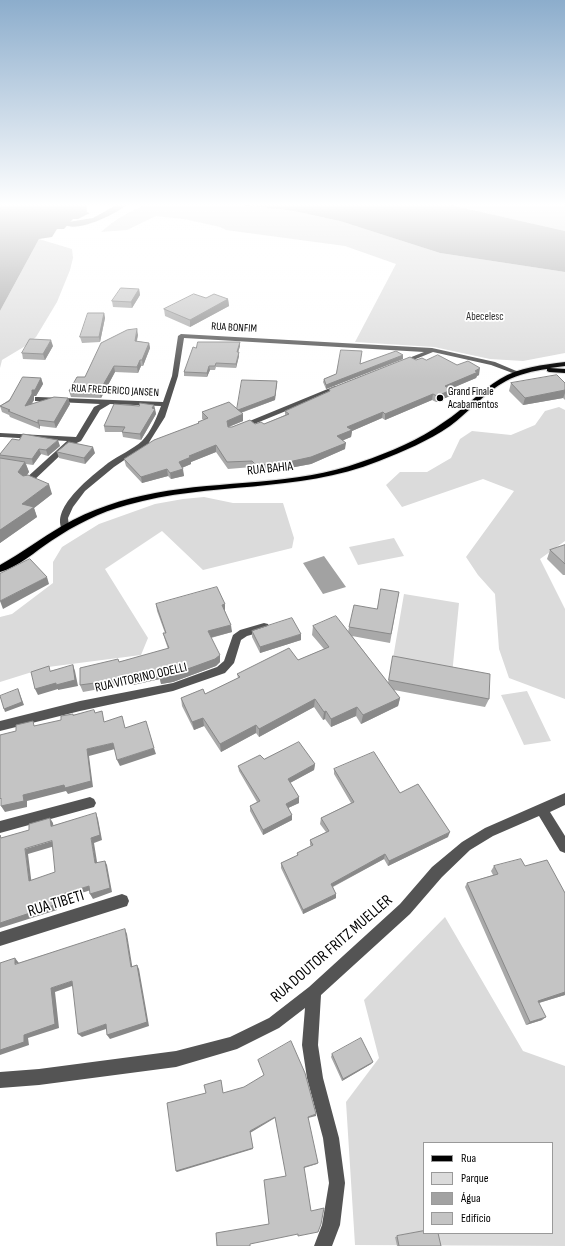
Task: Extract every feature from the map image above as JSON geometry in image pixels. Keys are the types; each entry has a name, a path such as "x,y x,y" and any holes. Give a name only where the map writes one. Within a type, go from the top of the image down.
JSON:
{"main road":[{"name":"RUA BAHIA","path":"0,569 65,527 107,508 188,490 305,478 352,468 424,437 446,425 496,384 518,373 565,364"},
{"name":"RUA BAHIA","path":"533,369 565,371"}],"street":[{"name":"RUA BONFIM","path":"65,527 64,518 69,506 82,489 111,465 145,442 161,417 175,376 181,336 432,350 493,363 518,373"},
{"path":"392,367 432,350"},
{"path":"232,430 348,384"},
{"name":"RUA FREDERICO JANSEN","path":"38,399 166,404"},
{"path":"27,482 68,444 78,439 97,409 108,402"},
{"path":"2,435 78,439"},
{"path":"26,468 40,470"},
{"name":"RUA VITORINO ODELLI","path":"0,726 80,706 174,687 221,670 229,663 237,638 240,635 274,624"},
{"name":"RUA DOUTOR FRITZ MUELLER","path":"0,1080 39,1077 176,1058 232,1044 274,1023 314,992 405,909 437,872 466,846 489,832 565,799"},
{"path":"0,827 90,802"},
{"path":"541,809 565,847"},
{"name":"RUA TIBETI","path":"0,938 122,901"},
{"path":"314,992 310,1045 316,1078 331,1138 337,1183 331,1225 324,1246"}],"green space":[{"path":"26,262 72,262 57,302 36,337 27,345 2,360 0,368 0,311"},
{"name":"Abecelesc","path":"391,262 500,262 565,272 565,353 523,361 490,359 434,347 355,342 396,264"},
{"path":"559,407 565,410 565,541 540,559 565,609 565,699 509,678 499,649 495,594 478,575 466,557 514,491 483,479 402,507 386,485 400,472 427,472 451,458 460,439 472,431 511,435 535,425 545,411"},
{"path":"204,497 233,503 283,503 294,538 292,548 203,570 162,531 105,569 148,638 141,655 48,667 0,682 0,617 12,614 53,583 53,562 62,547 99,524 155,504"},
{"path":"394,538 404,556 358,565 349,547"},
{"path":"404,594 459,603 452,675 392,664"},
{"path":"527,691 551,741 524,745 501,695"},
{"path":"445,917 523,1051 565,1066 565,1246 355,1245 346,1102 379,1058 364,1000"}],"water":[{"path":"0,262 26,262 0,311"},
{"path":"500,262 565,262 565,272"},
{"path":"324,556 346,587 323,594 303,563"}],"building":[{"path":"121,288 139,289 131,302 112,301"},
{"path":"194,294 206,298 214,294 228,299 190,320 164,309"},
{"path":"88,313 104,313 99,337 80,337"},
{"path":"137,329 135,341 149,343 142,360 140,360 137,367 114,366 99,392 69,391 77,377 85,377 101,343 127,330"},
{"path":"30,339 51,340 43,354 22,353"},
{"path":"198,342 240,342 236,364 216,363 215,366 209,366 207,373 184,372 193,347 196,348"},
{"path":"341,350 362,351 360,364 396,351 403,355 326,385 324,379 336,374"},
{"path":"438,355 457,365 468,361 480,368 475,371 478,372 445,386 451,390 437,396 433,394 385,414 383,412 347,427 352,430 337,436 346,443 311,457 284,463 256,465 252,461 227,462 216,445 189,456 191,457 179,462 183,469 170,473 167,469 141,477 124,459 154,440 199,423 198,422 208,418 202,412 229,402 243,414 227,421 228,427 232,427 250,420 255,424 261,422 264,424 289,414 285,411 330,391 329,389 410,357 416,360 422,358 426,360"},
{"path":"557,375 565,383 565,390 525,398 511,383"},
{"path":"23,377 41,378 35,390 32,390 32,394 25,406 54,397 68,398 54,422 38,420 38,423 8,411 10,410 0,406 9,401"},
{"path":"242,380 277,381 275,396 238,410"},
{"path":"140,403 154,405 152,408 155,409 140,434 122,432 125,427 104,426 114,404 139,406"},
{"path":"23,434 58,440 46,450 39,449 32,459 0,455 12,439 19,440"},
{"path":"69,442 93,447 84,458 57,452"},
{"path":"0,458 25,462 18,472 23,476 28,475 49,484 22,504 34,507 0,530"},
{"path":"565,545 565,564 550,550"},
{"path":"30,559 47,577 0,601 0,574"},
{"path":"217,587 225,604 222,605 231,625 208,631 220,655 215,659 171,675 160,677 159,672 131,679 130,674 102,682 80,685 80,668 118,659 119,662 169,648 163,633 166,633 156,604"},
{"path":"381,589 399,592 391,634 349,627 354,605 377,609"},
{"path":"336,616 400,698 363,715 357,707 331,719 315,699 259,729 256,725 220,744 203,718 192,722 181,698 203,689 205,694 240,677 237,674 289,648 298,660 329,647 313,626"},
{"path":"292,618 301,634 260,647 252,631"},
{"path":"393,656 490,674 489,699 389,680"},
{"path":"73,665 75,680 56,685 56,683 35,689 31,672 49,666 50,671"},
{"path":"18,689 22,702 4,709 0,696"},
{"path":"94,710 95,713 102,711 104,722 122,716 125,728 146,721 154,748 117,760 113,743 87,749 91,781 65,788 64,785 23,795 24,801 1,806 0,735 16,731 16,725 33,721 34,726 61,720 61,716"},
{"path":"299,742 315,764 288,779 299,797 286,804 292,815 263,830 250,806 260,801 238,766 260,755 264,759"},
{"path":"374,752 400,793 418,784 450,832 389,861 385,854 331,884 336,894 303,910 281,863 298,855 297,853 313,845 310,840 329,831 321,818 354,802 334,769"},
{"path":"96,813 100,835 91,838 95,863 105,861 110,888 90,894 89,886 53,897 54,905 0,923 0,835 1,838 29,830 29,824 50,818 51,826","holes":["52,841 55,872 29,881 25,849"]},
{"path":"521,859 525,866 547,860 565,893 565,992 538,1001 546,1017 530,1022 467,883 498,874 494,866"},
{"path":"125,929 131,967 137,965 147,1022 107,1035 106,1024 78,1034 72,981 51,988 55,1024 24,1035 24,1042 0,1050 0,963 15,958 15,964"},
{"path":"361,1038 373,1062 343,1079 332,1054"},
{"path":"291,1041 305,1073 316,1114 308,1117 318,1163 304,1167 311,1211 324,1208 321,1224 318,1232 298,1236 298,1234 250,1244 250,1246 217,1246 216,1233 269,1224 264,1180 286,1176 275,1117 250,1131 253,1148 176,1171 167,1103 206,1093 204,1085 221,1080 223,1093 244,1087 264,1075 258,1060"},
{"path":"423,1231 423,1234 438,1234 441,1246 399,1246 397,1236"}],"place":[{"name":"Grand Finale Acabamentos","path":"440,398"}]}
